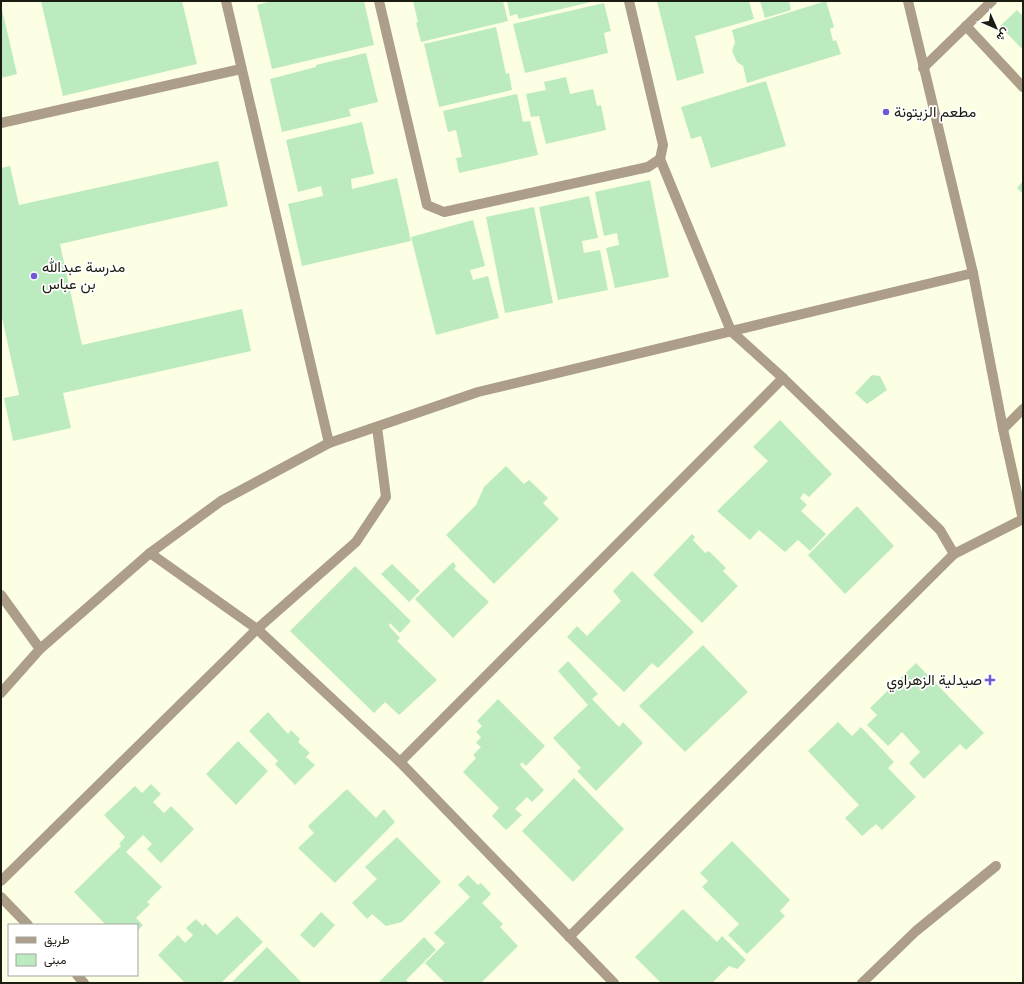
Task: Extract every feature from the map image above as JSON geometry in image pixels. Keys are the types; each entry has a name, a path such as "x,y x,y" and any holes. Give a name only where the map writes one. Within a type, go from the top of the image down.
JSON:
{"street":[{"path":"226,1 329,443"},
{"path":"379,1 427,205 444,212 648,167 660,159"},
{"path":"629,1 663,145 660,159 731,331 784,378 940,530 954,554"},
{"path":"568,937 954,554 1023,519 1003,429 973,273 908,1"},
{"path":"923,68 992,1"},
{"path":"966,26 1023,86"},
{"path":"1,122 241,69"},
{"path":"1,693 40,649 150,553 221,501 329,443 478,392 973,273"},
{"path":"400,762 784,378"},
{"path":"1003,429 1023,409"},
{"path":"1,882 257,629 356,542 386,497 377,427"},
{"path":"150,553 257,629 400,762 614,983"},
{"path":"1,595 40,649"},
{"path":"862,983 916,930 996,866"},
{"path":"1,896 27,924"}],"building":[{"path":"41,1 182,1 197,64 63,96"},
{"path":"272,1 364,1 374,45 272,69 257,5"},
{"path":"413,1 503,1 508,21 421,42 416,23 418,22"},
{"path":"507,1 591,2 519,19 517,14 510,16"},
{"path":"657,1 749,1 754,19 695,36 704,73 677,81"},
{"path":"760,1 789,1 791,10 765,18"},
{"path":"826,1 834,27 830,29 833,41 836,40 841,54 747,83 743,66 737,62 732,51 735,42 732,30"},
{"path":"604,3 611,31 604,33 608,53 525,73 513,24"},
{"path":"1,5 17,74 1,78"},
{"path":"1017,10 1023,16 1023,50 1000,26"},
{"path":"496,27 506,74 509,73 512,90 439,107 424,44"},
{"path":"366,53 378,102 349,109 351,116 282,132 270,79 316,67 316,65"},
{"path":"566,77 570,94 593,89 597,106 601,105 606,130 546,144 539,116 531,117 526,94 546,90 544,82"},
{"path":"766,81 786,146 711,168 701,136 691,139 681,107"},
{"path":"517,94 523,122 530,121 538,155 459,173 456,158 462,157 456,130 448,132 443,111"},
{"path":"362,122 374,174 351,179 352,189 397,178 411,241 302,266 288,204 323,196 321,186 298,192 286,140"},
{"name":"مدرسة عبدالله بن عباس","path":"218,161 228,206 60,244 82,345 242,309 251,351 63,393 71,428 13,441 4,398 19,395 1,313 1,168 10,166 19,205"},
{"path":"650,180 669,277 615,288 606,248 619,245 617,233 604,236 595,192"},
{"path":"1023,181 1023,194 1017,188"},
{"path":"589,196 598,238 582,241 584,253 600,250 608,290 558,300 539,207"},
{"path":"534,207 553,303 505,313 486,217"},
{"path":"473,220 485,266 470,270 473,280 488,276 499,318 436,335 411,237"},
{"path":"872,375 880,376 887,390 867,404 855,393"},
{"path":"780,420 832,474 809,497 804,493 800,498 807,505 801,511 826,534 810,551 798,540 785,552 759,530 750,540 717,511 768,461 753,447"},
{"path":"506,466 524,484 529,480 548,498 543,503 559,519 494,584 446,535 476,505 484,487"},
{"path":"857,506 894,546 845,594 808,555"},
{"path":"692,534 695,537 693,540 705,553 709,551 726,568 723,571 738,586 702,623 653,575"},
{"path":"453,562 456,566 454,569 489,602 453,638 415,599"},
{"path":"392,564 420,591 409,602 381,574"},
{"path":"355,566 411,621 400,633 390,623 389,626 400,638 397,641 437,680 399,715 385,702 374,713 290,631"},
{"path":"632,571 694,632 658,668 652,663 624,692 567,637 577,626 587,636 621,601 613,591"},
{"path":"703,645 748,692 685,752 639,706"},
{"path":"568,661 598,694 592,699 619,727 623,722 643,743 596,791 577,771 581,768 553,738 588,705 558,671"},
{"path":"916,663 984,733 966,750 960,744 924,779 909,763 920,752 902,732 888,746 867,725 877,715 870,708"},
{"path":"498,699 545,746 526,766 522,762 520,765 544,790 532,802 527,797 515,809 522,815 506,830 492,816 499,808 463,772 476,758 473,755 481,747 476,743 481,737 476,732 482,726 477,721"},
{"path":"268,712 288,734 291,730 300,739 298,742 310,753 306,757 315,765 295,785 275,764 278,761 249,731"},
{"path":"838,722 852,736 861,727 894,762 888,768 916,797 882,830 876,824 862,836 845,818 859,805 808,751"},
{"path":"238,741 268,771 236,805 206,774"},
{"path":"574,778 624,829 573,882 522,831"},
{"path":"151,784 161,794 153,802 164,813 171,806 194,829 161,863 147,849 152,844 143,835 126,852 162,887 147,902 150,904 136,918 143,925 138,930 138,924 105,924 74,892 121,846 119,844 125,837 104,815 135,786 142,793"},
{"path":"347,789 376,818 384,809 395,822 335,883 298,848 314,833 308,826"},
{"path":"397,837 441,882 402,922 386,926 372,914 367,919 352,903 377,879 365,867"},
{"path":"732,841 790,900 780,911 785,916 747,954 728,935 739,924 702,887 708,881 700,873"},
{"path":"468,875 478,885 481,883 491,894 482,903 503,924 500,927 518,946 481,983 445,983 425,963 445,943 434,933 470,897 458,885"},
{"path":"683,909 717,942 722,936 746,960 737,969 729,966 712,983 661,983 635,957"},
{"path":"321,912 335,925 314,948 300,935"},
{"path":"237,916 263,942 221,983 185,983 158,955 178,935 185,943 193,935 186,928 196,919 203,926 205,923 217,935"},
{"path":"424,937 436,950 406,980 409,983 378,983"},
{"path":"267,947 302,983 231,983"}],"place":[{"name":"مطعم الزيتونة","path":"886,112"},
{"name":"مدرسة عبدالله بن عباس","path":"34,276"},
{"name":"صيدلية الزهراوي","path":"990,680"}]}
